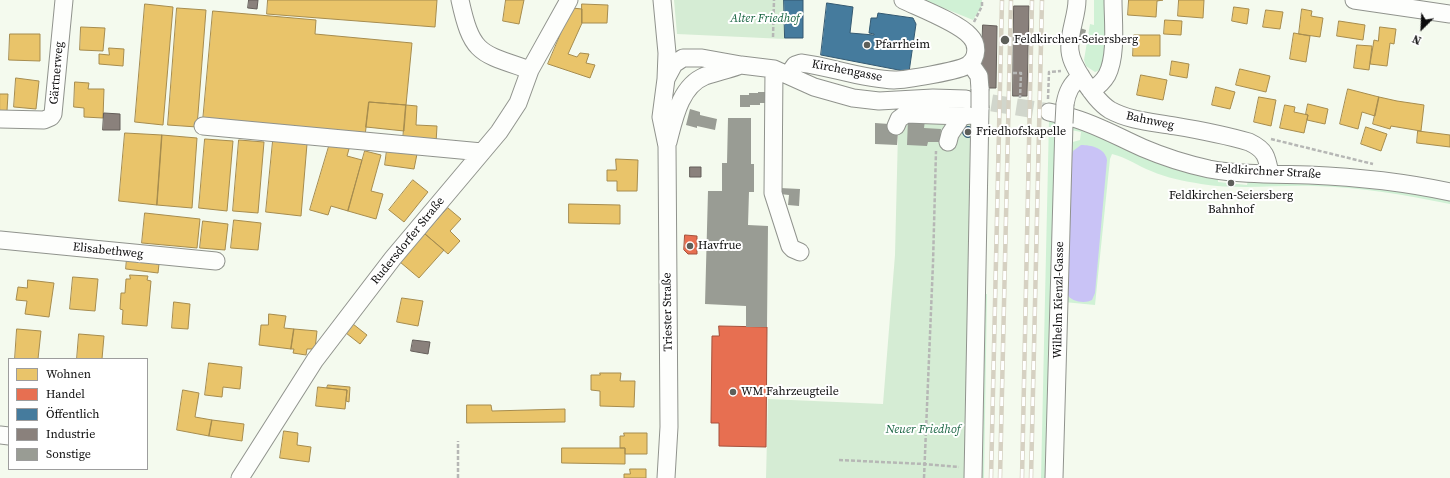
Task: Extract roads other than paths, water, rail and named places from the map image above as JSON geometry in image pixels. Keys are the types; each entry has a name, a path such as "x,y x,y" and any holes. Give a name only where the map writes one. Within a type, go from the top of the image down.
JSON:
{"street":[{"name":"Gärtnerweg","path":"0,119 44,120 51,118 53,114 64,0"},
{"path":"460,0 470,37 479,49 490,57 530,70"},
{"name":"Rudersdorfer Straße","path":"240,478 315,360 393,258 499,132 518,102 530,70 569,0"},
{"path":"662,0 671,58 666,79 661,117 667,146"},
{"path":"903,0 944,19 969,34 975,44 976,50 970,63 979,76 980,89 975,107 973,473"},
{"name":"Bahnweg","path":"1077,0 1076,13 1069,45 1072,61 1091,91 1109,109 1135,120 1231,137 1256,145 1265,154 1270,174"},
{"path":"1091,91 1102,82 1110,68 1113,45 1113,0"},
{"path":"1354,0 1450,14"},
{"path":"671,58 702,58 781,72 828,92 865,100 892,101 933,98 975,107"},
{"path":"671,58 691,86"},
{"name":"Kirchengasse","path":"781,72 801,63 860,76 895,80 958,69 970,63"},
{"path":"667,146 677,109 691,86 704,77 741,65"},
{"path":"781,72 773,193 790,246 800,252"},
{"name":"Wilhelm Kienzl-Gasse","path":"1054,478 1059,112 1069,88 1075,80 1081,76"},
{"path":"948,142 950,134 962,116 975,107"},
{"name":"Feldkirchner Straße","path":"1059,112 1108,131 1148,150 1181,162 1222,171 1339,176 1377,180 1450,192"},
{"path":"896,126 899,119 906,114 962,116"},
{"path":"203,126 482,152"},
{"name":"Triester Straße","path":"666,478 669,427 667,146"},
{"name":"Elisabethweg","path":"0,240 216,261"}],"tunnel":[{"path":"967,99 1049,112"}],"railway":[{"path":"991,478 1002,0"},
{"path":"1000,478 1011,0"},
{"path":"1022,478 1032,0"},
{"path":"1031,478 1042,0"}],"place":[{"name":"Feldkirchen-Seiersberg","path":"1005,40"},
{"name":"Pfarrheim","path":"867,45"},
{"name":"Friedhofskapelle","path":"968,132"},
{"name":"Feldkirchen-Seiersberg Bahnhof","path":"1231,183"},
{"name":"Havfrue","path":"690,246"},
{"name":"WM Fahrzeugteile","path":"733,392"}],"park label":[{"name":"Alter Friedhof","path":"765,19"},
{"name":"Neuer Friedhof","path":"923,430"}]}
